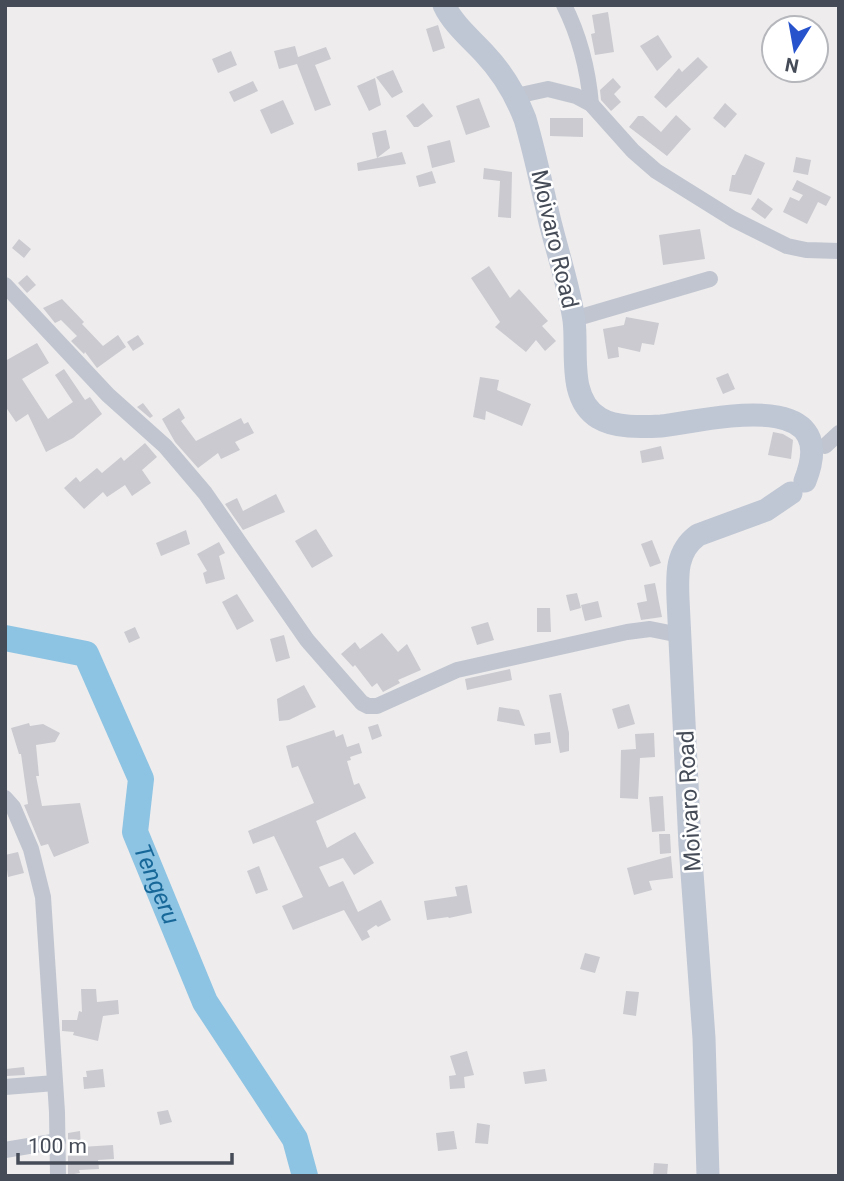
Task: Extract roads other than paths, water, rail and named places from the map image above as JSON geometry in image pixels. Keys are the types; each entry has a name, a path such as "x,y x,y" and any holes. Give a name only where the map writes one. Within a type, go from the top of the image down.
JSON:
{"street":[{"name":"Moivaro Road","path":"444,5 462,30 504,76 516,96 533,146 574,319 578,387 582,401 589,411 601,419 636,426 660,426 747,415 796,416 810,421 819,427 824,437 832,440 818,466 798,487 766,510 709,529 690,541 679,560 678,599 690,845 704,1038 708,1176"},
{"path":"564,5 584,59 591,104"},
{"path":"516,96 534,91 559,91 591,104 656,171 733,219 787,246 806,250 839,251"},
{"path":"574,319 710,279"},
{"path":"5,285 108,396 165,446 205,493 307,640 362,703 377,706 457,670 626,632 650,629 680,635"},
{"path":"5,798 13,807 32,849 43,897 58,1176"},
{"path":"5,1087 55,1083"},
{"path":"5,1150 58,1141"}],"waterway":[{"name":"Tengeru","path":"5,638 86,654 141,779 135,832 205,1002 295,1139 305,1176"}]}
